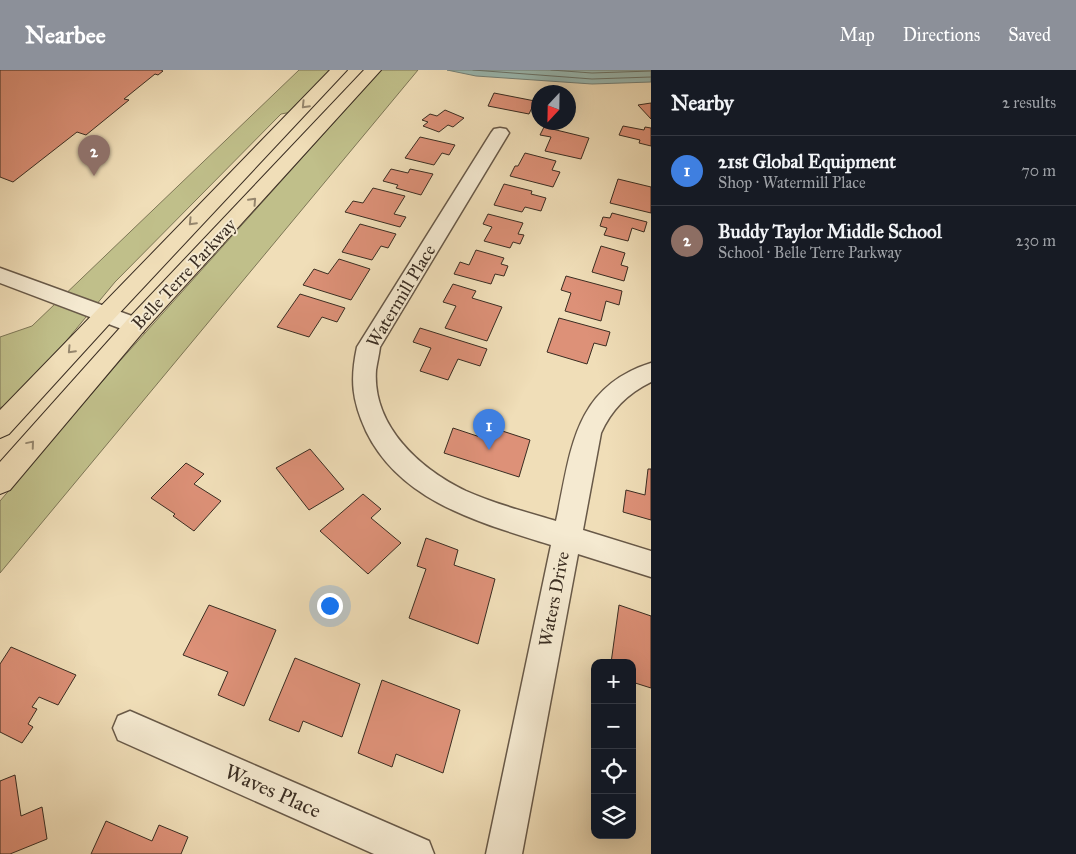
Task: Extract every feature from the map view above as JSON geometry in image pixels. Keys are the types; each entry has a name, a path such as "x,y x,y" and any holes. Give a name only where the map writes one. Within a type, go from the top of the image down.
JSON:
{"main road":[{"name":"Belle Terre Parkway","path":"0,426 339,70"},
{"name":"Belle Terre Parkway","path":"0,482 135,326 373,70"}],"street":[{"name":"Watermill Place","path":"500,133 369,347 364,367 364,391 372,420 404,465 445,494 465,503 651,564"},
{"path":"0,275 135,326"},
{"name":"Waters Drive","path":"504,854 584,445 598,410 621,387 651,372"},
{"name":"Waves Place","path":"130,728 416,854"}],"shaded area":[{"path":"299,70 333,70 292,112 281,114 115,282 57,352 0,408 0,337 32,326"},
{"path":"381,70 418,70 0,573 0,501 119,362"}],"water":[{"path":"447,70 651,70 651,82 592,84 476,76"}],"building":[{"path":"0,70 163,71 158,75 155,74 124,99 129,100 86,135 77,132 13,182 0,177"},
{"path":"494,93 531,100 529,114 488,106"},
{"path":"651,103 651,119 638,105"},
{"path":"445,110 464,118 453,127 448,125 439,132 423,126 428,122 422,120 430,114 437,116"},
{"path":"623,126 644,130 645,127 651,128 651,146 639,143 640,140 619,135"},
{"path":"542,130 556,130 589,138 581,159 545,151 551,137 540,135"},
{"path":"420,137 455,145 449,155 442,153 434,165 405,158"},
{"path":"525,153 556,161 552,170 560,172 553,187 510,176"},
{"path":"391,169 408,173 410,169 433,174 421,195 396,188 398,185 383,181"},
{"path":"618,179 651,187 651,213 610,203"},
{"path":"504,184 532,191 531,194 546,198 541,211 525,207 522,212 494,205"},
{"path":"373,188 405,196 394,214 406,217 400,227 345,212 353,201 363,203"},
{"path":"612,213 647,222 644,232 632,228 628,241 604,235 607,228 600,226 603,217 610,218"},
{"path":"488,214 523,223 518,234 524,235 520,244 513,242 510,248 484,241 492,227 483,224"},
{"path":"360,224 396,234 388,248 381,246 372,260 342,252"},
{"path":"601,246 625,253 621,265 628,267 624,281 592,272"},
{"path":"476,250 504,258 501,264 508,266 504,276 495,274 491,284 454,274 460,262 469,265"},
{"path":"339,259 370,269 351,300 303,285 314,269 328,274"},
{"path":"566,276 622,291 619,305 606,301 601,321 565,311 571,293 561,290"},
{"path":"453,284 476,291 472,298 502,307 487,341 445,328 456,306 443,302"},
{"path":"300,294 345,308 337,322 322,317 309,337 277,327"},
{"path":"559,318 610,332 606,346 594,343 587,364 547,352"},
{"path":"420,328 487,349 480,366 458,359 448,380 420,371 431,348 413,342"},
{"path":"487,426 530,440 519,477 444,453 453,428 483,438"},
{"path":"310,449 344,489 309,510 276,468"},
{"path":"186,463 204,474 194,484 221,501 194,531 173,516 175,514 151,498"},
{"path":"648,469 651,469 651,520 623,512 626,490 645,495"},
{"path":"363,494 381,509 371,518 401,543 368,574 320,531"},
{"path":"426,538 458,550 454,565 495,579 478,644 409,618 426,569 417,566"},
{"path":"209,605 276,630 244,706 218,695 228,672 183,655"},
{"path":"619,605 651,616 651,688 636,683 636,659 612,659"},
{"path":"11,647 76,675 58,705 39,697 32,707 37,709 28,724 33,727 22,743 0,732 0,664"},
{"path":"295,658 360,684 342,737 303,721 299,732 269,720"},
{"path":"382,680 460,710 443,773 396,754 392,767 358,753"},
{"path":"15,775 21,816 42,807 47,839 10,854 0,854 0,781"},
{"path":"106,821 152,841 159,825 188,837 181,854 91,854"}],"place":[{"name":"Buddy Taylor Middle School","path":"94,176"},
{"name":"21st Global Equipment","path":"489,450"}]}
